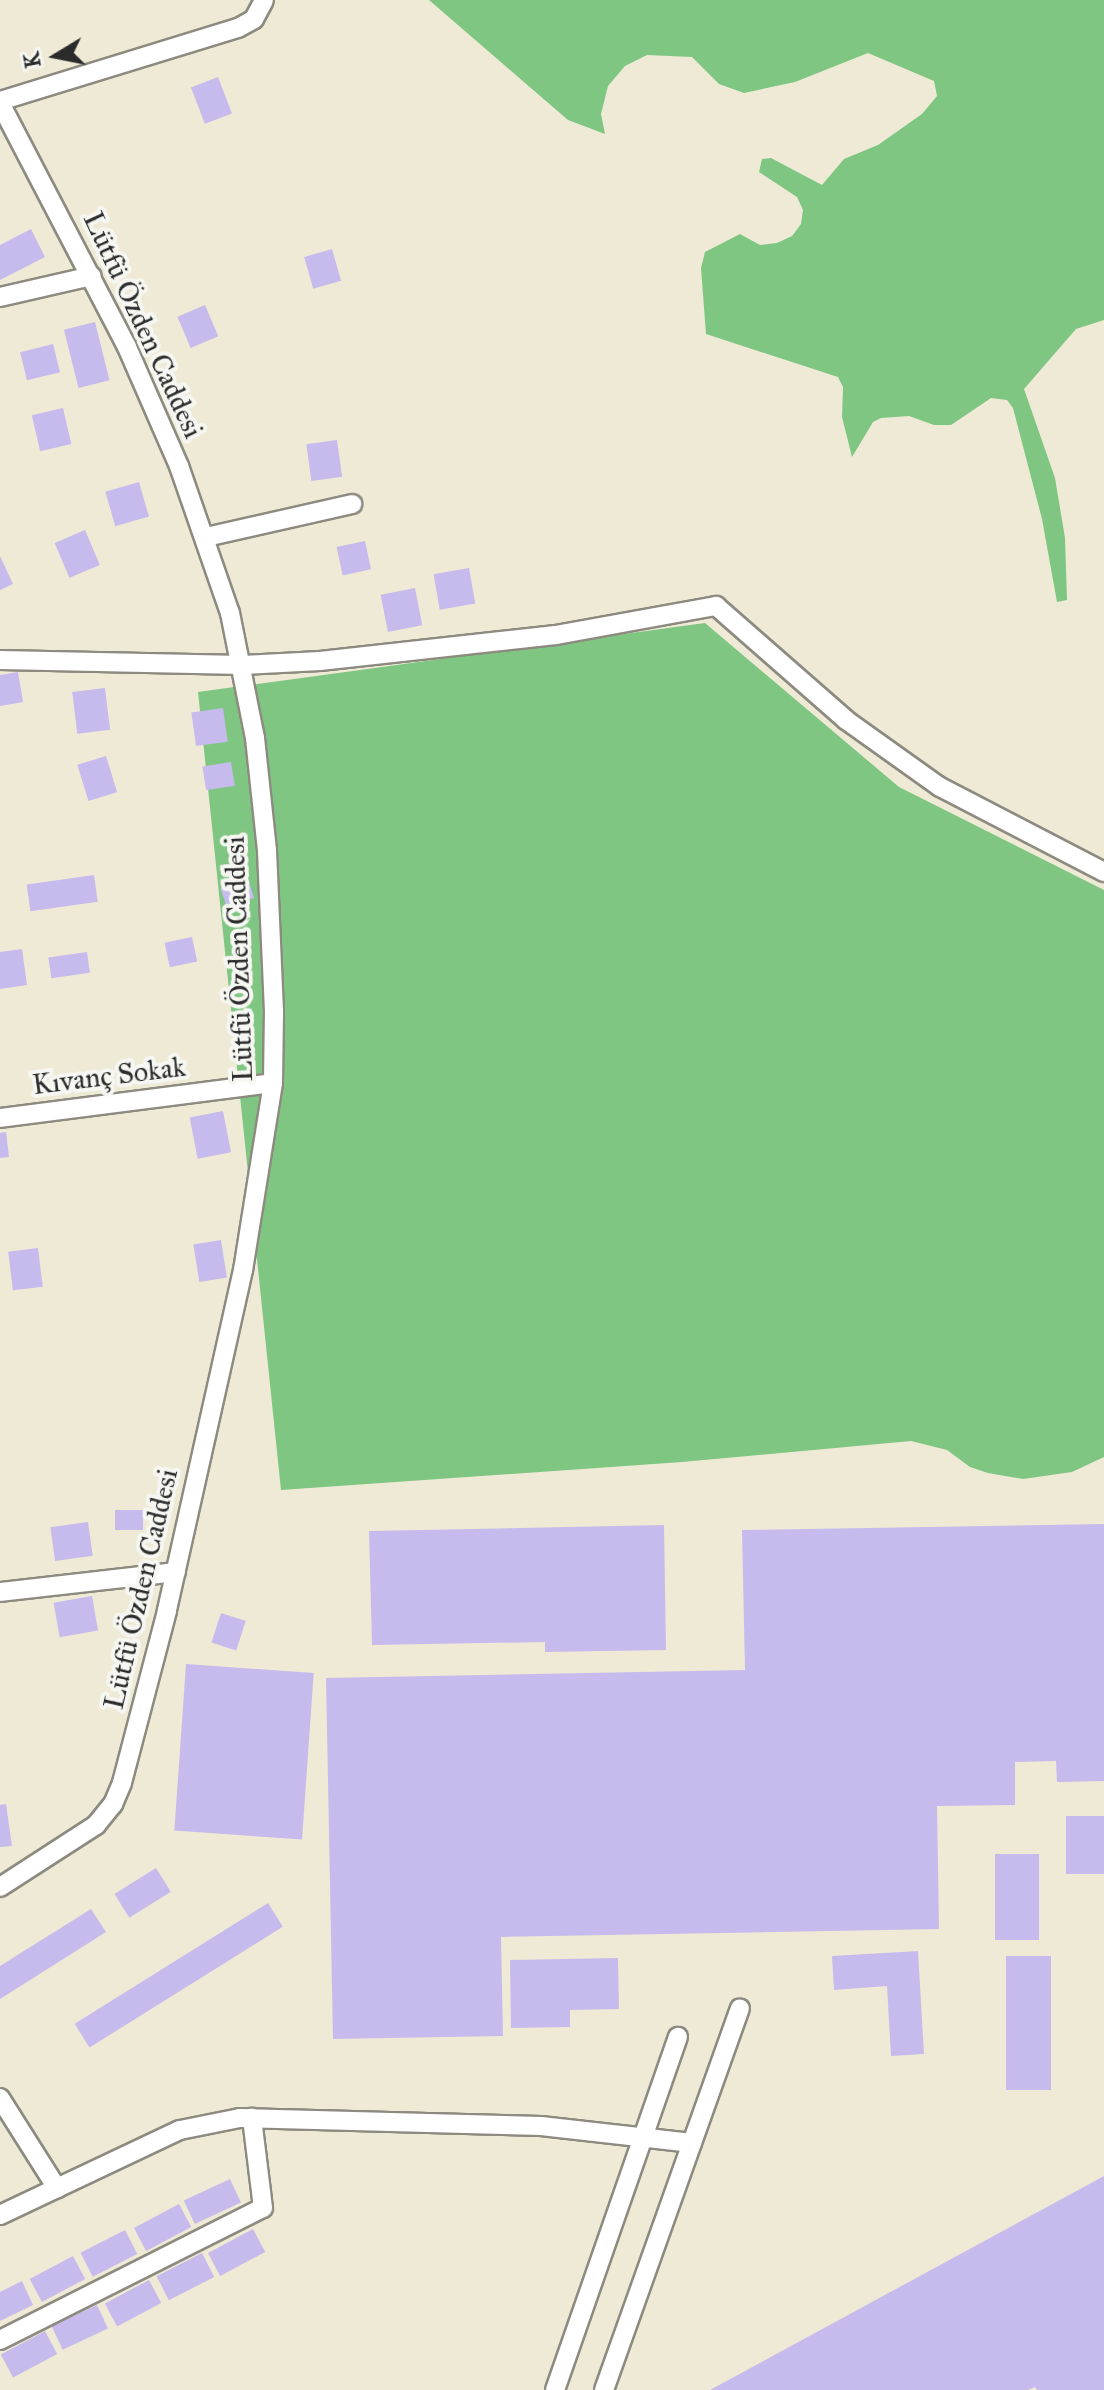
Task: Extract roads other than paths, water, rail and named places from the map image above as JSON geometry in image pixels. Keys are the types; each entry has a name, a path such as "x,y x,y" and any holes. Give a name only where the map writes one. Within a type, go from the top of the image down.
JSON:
{"street":[{"path":"0,102 238,28 254,19 264,0"},
{"name":"Lütfü Özden Caddesi","path":"0,102 92,276 154,406 206,537 243,665 255,738 267,851 274,1011 273,1083 243,1270 176,1572 122,1783 113,1804 83,1835 0,1887"},
{"path":"0,297 92,276"},
{"path":"206,537 352,504"},
{"path":"0,660 243,665 476,646 716,606 846,720 940,787 1104,872"},
{"name":"Kıvanç Sokak","path":"0,1118 273,1083"},
{"path":"0,1592 176,1572"},
{"path":"604,2390 740,2008"},
{"path":"555,2390 678,2037"},
{"path":"0,2098 57,2188"},
{"path":"0,2215 180,2130 217,2120 252,2118 541,2126 692,2143"},
{"path":"0,2340 263,2208 252,2118"}]}
